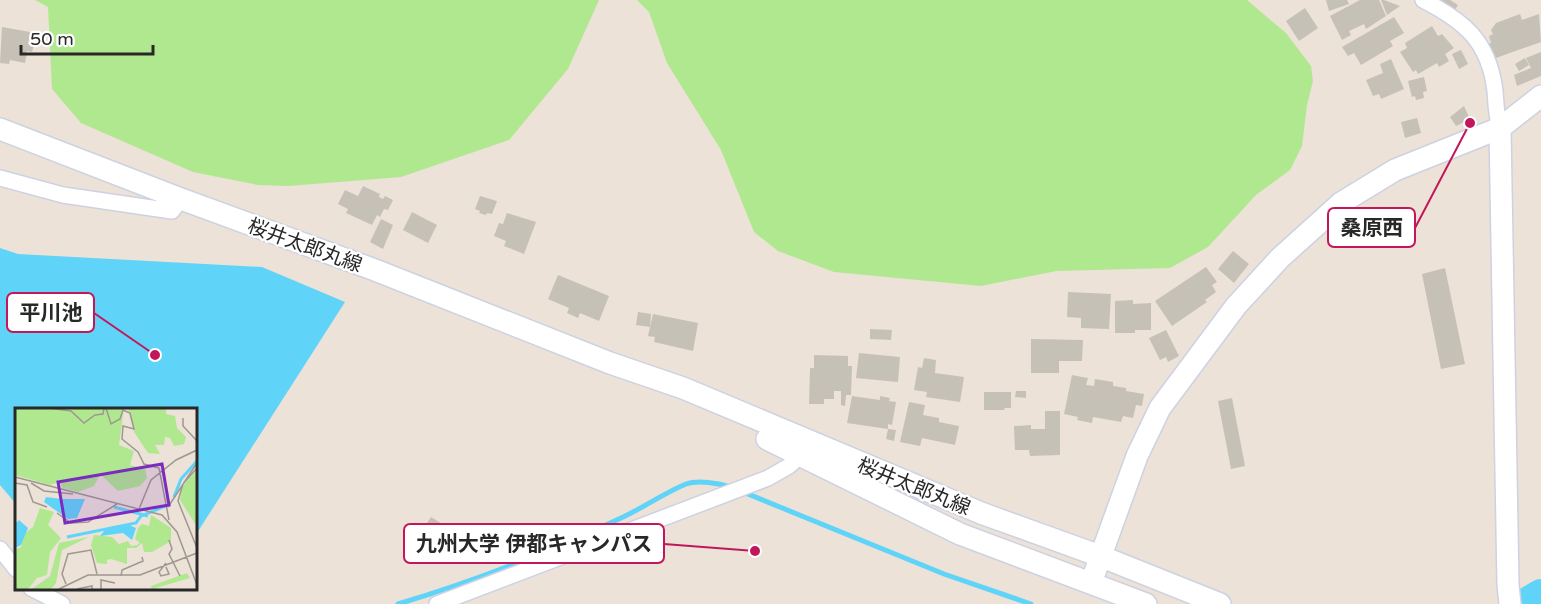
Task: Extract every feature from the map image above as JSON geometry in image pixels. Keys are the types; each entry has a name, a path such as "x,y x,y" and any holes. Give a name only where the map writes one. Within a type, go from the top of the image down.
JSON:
{"main road":[{"path":"1091,582 1137,456 1160,408 1236,306 1280,258 1341,203 1395,170 1500,128 1541,96"},
{"path":"1500,128 1509,598"},
{"name":"桜井太郎丸線","path":"0,129 181,199 375,270 610,363 683,388 807,450 960,534 1146,604"},
{"name":"桜井太郎丸線","path":"807,450 1100,556 1220,604"}],"street":[{"path":"1423,0 1473,34 1484,52 1495,91 1495,107 1500,128"},
{"path":"0,178 63,195 172,211 181,199"},
{"path":"437,604 768,478 789,466 807,450"},
{"path":"0,549 15,568"},
{"path":"33,589 62,604"}],"green space":[{"path":"35,0 599,0 568,69 509,140 401,177 289,186 258,185 193,172 81,123 52,89 48,7"},
{"path":"637,0 1247,0 1286,33 1311,66 1313,81 1307,105 1302,146 1290,170 1256,195 1208,247 1170,268 1056,271 981,286 834,272 778,251 754,232 721,150 667,63 649,12"}],"water":[{"path":"0,248 18,254 262,267 345,302 196,534 196,408 15,408 15,503 0,485"}],"building":[{"path":"1326,0 1347,0 1349,4 1329,11"},
{"path":"1360,0 1379,0 1386,16 1366,29 1364,24 1349,31 1351,35 1342,40 1330,16"},
{"path":"1381,0 1384,0 1400,6 1387,15"},
{"path":"1438,0 1450,0 1458,5 1453,13"},
{"path":"1305,8 1318,28 1299,41 1286,21"},
{"path":"1520,14 1522,20 1539,14 1541,42 1493,59 1488,44 1491,43 1489,36 1493,34 1491,30 1496,23"},
{"path":"1394,17 1404,33 1390,41 1393,46 1361,65 1354,53 1348,56 1342,47"},
{"path":"1432,26 1438,36 1442,34 1454,48 1445,54 1449,61 1439,67 1437,63 1418,74 1416,70 1413,72 1400,52 1407,48 1405,43"},
{"path":"2,27 30,32 28,44 34,45 32,52 27,51 25,63 10,60 9,64 0,63"},
{"path":"1461,50 1468,64 1459,69 1452,54"},
{"path":"1541,52 1541,76 1517,86 1514,75 1531,68 1526,58"},
{"path":"1525,58 1529,65 1519,71 1515,64"},
{"path":"1391,59 1404,89 1381,99 1379,94 1373,96 1366,80 1383,73 1380,64"},
{"path":"1424,77 1427,91 1423,92 1424,98 1416,100 1415,96 1412,97 1408,81"},
{"path":"1464,106 1470,119 1456,126 1450,117"},
{"path":"1417,118 1421,133 1405,138 1401,122"},
{"path":"363,186 380,194 379,197 383,199 385,196 393,200 388,210 384,209 380,217 377,215 372,225 346,213 348,209 338,204 345,190 358,196"},
{"path":"480,196 497,201 492,214 479,213 480,211 475,209"},
{"path":"412,212 437,225 428,243 403,230"},
{"path":"507,213 536,222 524,254 504,246 506,241 494,236 499,223 503,224"},
{"path":"381,219 393,225 383,249 370,242"},
{"path":"1233,251 1249,264 1234,283 1218,269"},
{"path":"1206,267 1217,282 1212,285 1216,292 1205,300 1207,302 1172,326 1155,301"},
{"path":"1445,268 1465,364 1441,369 1422,274"},
{"path":"558,275 609,296 599,321 580,313 578,318 567,313 569,308 548,299"},
{"path":"1068,292 1111,294 1109,329 1081,328 1081,318 1067,317"},
{"path":"1133,300 1133,304 1151,303 1151,330 1115,333 1115,301"},
{"path":"638,312 651,314 650,327 636,325"},
{"path":"653,314 698,323 693,351 654,342 655,337 648,336"},
{"path":"870,329 892,330 891,340 870,339"},
{"path":"1166,330 1179,356 1168,362 1166,357 1160,360 1149,338"},
{"path":"1031,339 1083,340 1082,361 1059,361 1059,373 1031,373"},
{"path":"859,353 900,357 898,382 856,378"},
{"path":"814,355 848,356 848,366 852,366 851,395 846,395 845,406 841,405 841,391 834,391 834,399 824,399 824,404 809,404 810,368 814,368"},
{"path":"924,358 936,360 935,373 964,377 960,402 926,397 927,392 914,390 918,367 922,368"},
{"path":"1072,375 1088,378 1086,385 1094,386 1095,379 1113,382 1113,386 1126,388 1126,391 1144,394 1142,406 1136,405 1133,418 1123,416 1121,422 1093,417 1092,423 1077,420 1078,417 1064,414"},
{"path":"1016,391 1026,391 1026,398 1015,397"},
{"path":"984,392 1011,392 1011,408 984,410"},
{"path":"852,396 880,400 880,396 896,402 892,425 888,424 888,429 847,423"},
{"path":"1232,398 1245,466 1231,469 1218,401"},
{"path":"909,402 925,405 923,415 939,418 939,422 959,426 955,445 922,438 920,446 900,442"},
{"path":"1045,411 1060,411 1060,455 1030,456 1029,450 1015,450 1014,426 1031,425 1031,429 1045,429"},
{"path":"888,429 896,430 894,441 886,439"},
{"path":"431,517 452,530 431,562 410,548"}],"waterway":[{"path":"398,604 483,576 567,543 686,484 708,482 731,487"},
{"path":"743,492 944,574 1031,604"},
{"path":"1526,604 1541,595"}],"place":[{"name":"桑原西","path":"1470,123"},
{"name":"平川池","path":"155,355"},
{"name":"九州大学 伊都キャンパス","path":"755,551"}]}
